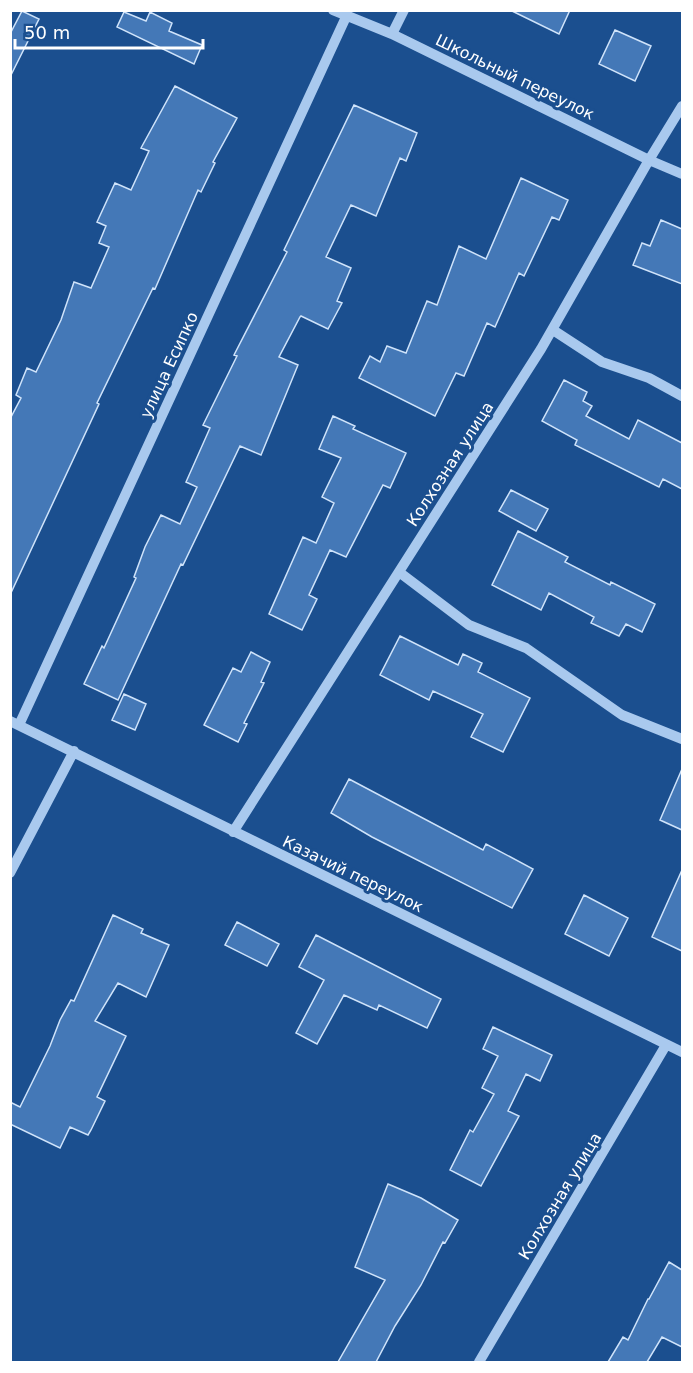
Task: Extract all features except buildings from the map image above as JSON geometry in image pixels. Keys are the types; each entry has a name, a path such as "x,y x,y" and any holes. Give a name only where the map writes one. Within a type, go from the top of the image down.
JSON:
{"street":[{"name":"Школьный переулок","path":"333,10 392,34 682,174"},
{"path":"392,34 404,10"},
{"name":"улица Есипко","path":"15,723 346,17"},
{"name":"Колхозная улица","path":"233,832 553,330 682,106"},
{"path":"553,330 602,362 649,378 682,396"},
{"path":"399,572 469,625 526,648 621,715 682,739"},
{"name":"Казачий переулок","path":"15,723 682,1052"},
{"path":"10,873 74,751"},
{"name":"Колхозная улица","path":"479,1362 666,1045"}]}
